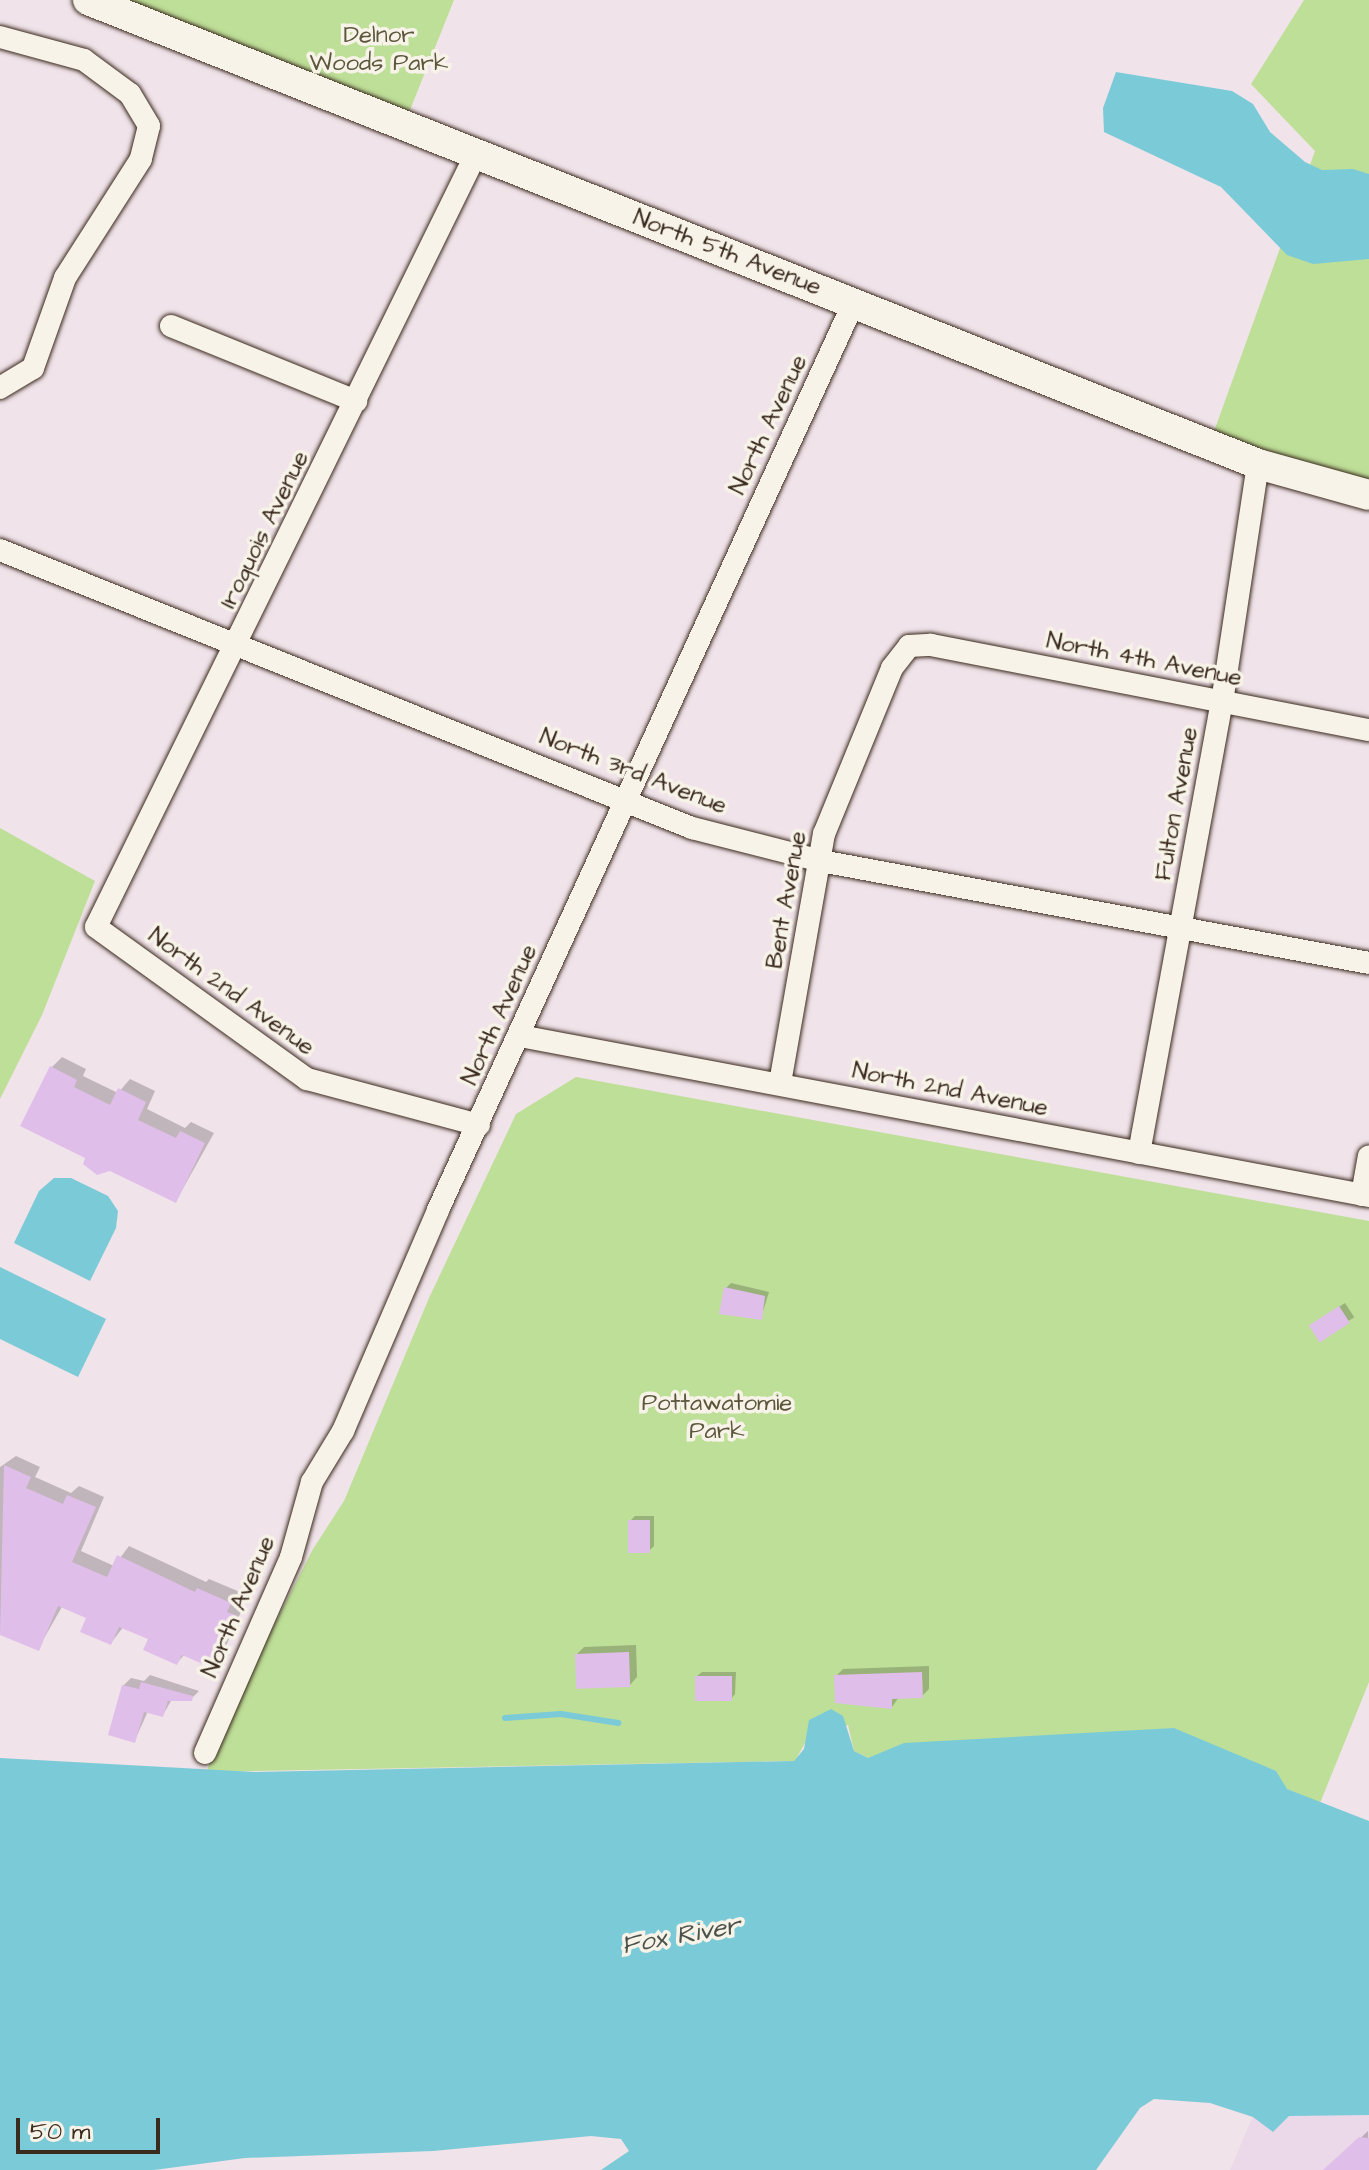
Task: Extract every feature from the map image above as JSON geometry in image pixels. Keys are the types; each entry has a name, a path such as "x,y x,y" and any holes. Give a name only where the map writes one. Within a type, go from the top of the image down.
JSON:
{"main road":[{"name":"North 5th Avenue","path":"88,0 1258,464 1369,495"}],"street":[{"path":"0,37 50,47 84,60 130,94 149,126 149,142 65,278 33,368 0,388"},
{"name":"Iroquois Avenue","path":"96,927 476,154"},
{"name":"North Avenue","path":"205,1753 291,1557 312,1482 343,1431 626,798 854,302"},
{"path":"171,326 356,401"},
{"name":"Fulton Avenue","path":"1139,1153 1222,702 1258,464"},
{"name":"North 3rd Avenue","path":"0,550 238,642 626,798 692,828 821,861 1369,963"},
{"name":"North 4th Avenue","path":"909,646 931,645 1369,730"},
{"name":"Bent Avenue","path":"780,1083 824,834 892,668 909,646"},
{"name":"North 2nd Avenue","path":"96,927 307,1079 479,1125"},
{"name":"North 2nd Avenue","path":"520,1036 1365,1196"},
{"path":"1365,1196 1369,1157"}],"shaded area":[{"path":"1256,2109 1369,2109 1369,2170 1230,2170"}],"green space":[{"name":"Delnor Woods Park","path":"121,0 454,0 408,115"},
{"path":"1304,0 1369,0 1369,489 1212,437 1315,151 1251,84"},
{"path":"0,828 95,881 42,1015 0,1099"},
{"name":"Pottawatomie Park","path":"576,1077 1369,1221 1369,1682 1320,1803 1287,1789 895,1751 868,1758 854,1751 848,1725 806,1741 795,1761 207,1772 215,1739 313,1549 344,1501 429,1298 516,1114"}],"water":[{"path":"1116,72 1232,91 1253,104 1270,132 1305,162 1322,170 1353,169 1369,174 1369,259 1313,264 1287,255 1221,187 1104,132 1103,108"},
{"path":"54,1178 71,1178 108,1196 118,1211 116,1228 90,1281 14,1243 39,1191"},
{"path":"0,1267 106,1319 78,1377 0,1339"},
{"name":"Fox River","path":"831,1709 843,1716 854,1751 868,1758 904,1743 1174,1728 1276,1771 1287,1789 1369,1821 1369,2115 1289,2116 1273,2132 1253,2117 1210,2103 1154,2099 1140,2108 1096,2170 601,2170 629,2151 621,2139 591,2136 433,2151 245,2158 154,2170 0,2170 0,1758 255,1772 794,1761 804,1749 809,1720"}],"building":[{"path":"50,1066 77,1080 74,1087 110,1105 118,1088 146,1102 138,1120 176,1138 180,1131 205,1143 176,1203 110,1171 97,1175 83,1164 85,1158 20,1126"},
{"path":"724,1287 765,1296 762,1320 719,1314"},
{"path":"1339,1306 1350,1323 1320,1342 1309,1326"},
{"path":"4,1465 31,1477 26,1488 63,1504 67,1495 96,1507 72,1562 107,1577 117,1555 195,1592 197,1588 231,1603 227,1612 235,1615 212,1668 182,1655 177,1665 143,1650 148,1639 119,1627 111,1645 80,1632 86,1618 58,1606 39,1651 0,1635"},
{"path":"628,1520 650,1520 650,1553 628,1553"},
{"path":"629,1652 630,1687 576,1689 575,1654"},
{"path":"922,1672 923,1698 892,1699 892,1709 835,1703 834,1675"},
{"path":"695,1676 732,1676 732,1701 695,1701"},
{"path":"141,1682 193,1696 192,1701 168,1701 163,1717 144,1712 135,1743 108,1735 122,1685 139,1689"},
{"path":"1359,2137 1369,2138 1369,2170 1323,2170"}],"waterway":[{"path":"505,1718 561,1714 618,1723"}]}
